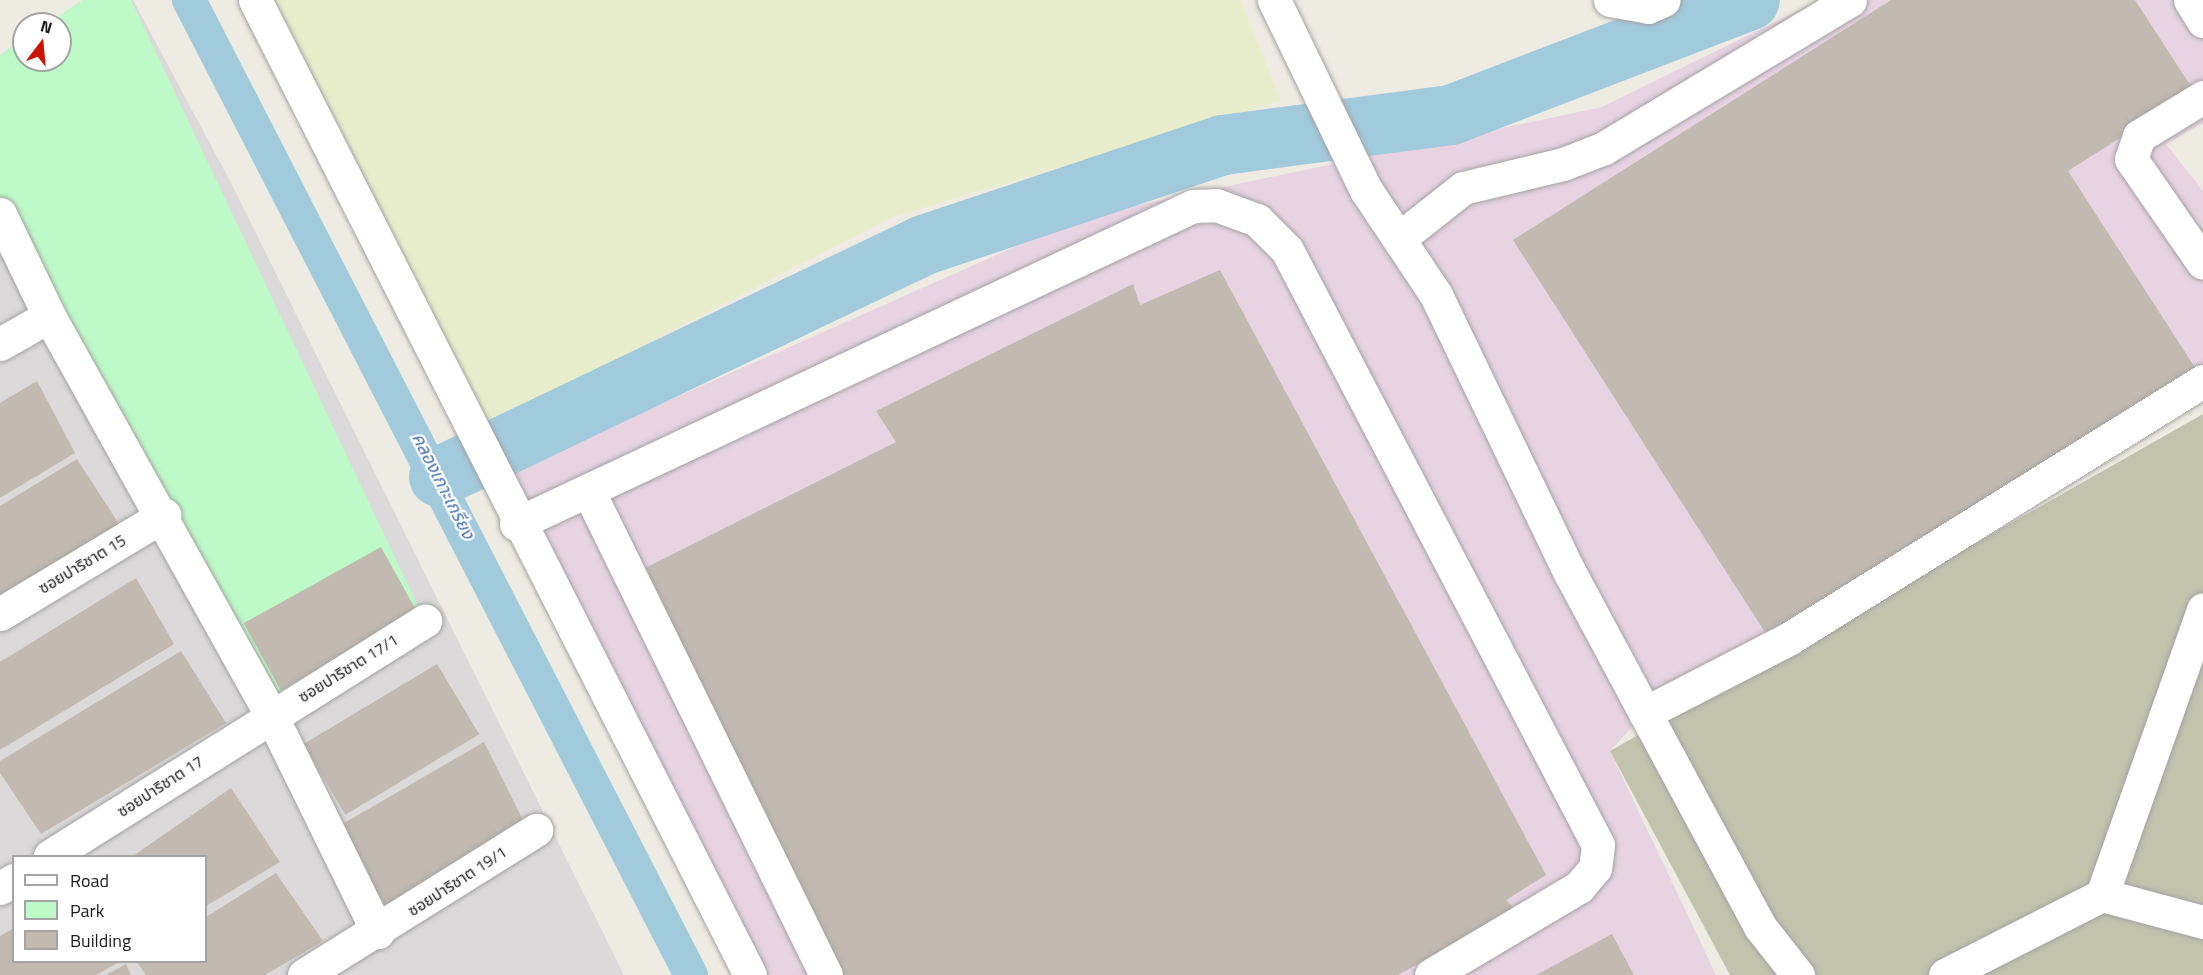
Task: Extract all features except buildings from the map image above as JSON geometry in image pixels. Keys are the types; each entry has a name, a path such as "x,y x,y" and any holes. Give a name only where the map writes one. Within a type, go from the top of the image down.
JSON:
{"street":[{"path":"255,0 475,432 516,524 750,975"},
{"path":"1274,0 1308,75 1352,162 1401,237 1488,396 1570,573 1645,713 1761,928 1798,975"},
{"path":"1610,0 1648,7 1664,0"},
{"path":"1401,237 1463,188 1563,164 1604,148 1850,0"},
{"path":"2190,0 2203,21"},
{"path":"2203,97 2139,136 2131,159 2203,263"},
{"path":"516,524 1193,206 1216,205 1257,220 1287,250 1598,845 1596,868 1579,887 1431,975"},
{"path":"0,214 49,316 164,515 271,715 378,932"},
{"path":"0,344 49,316"},
{"path":"1645,713 1790,638 2203,381"},
{"path":"588,490 826,975"},
{"name":"ซอยปาริชาต 15","path":"0,614 164,515"},
{"path":"1945,975 1997,964 2102,895 2203,609"},
{"name":"ซอยปาริชาต 17/1","path":"271,715 425,621"},
{"name":"ซอยปาริชาต 17","path":"52,855 271,715"},
{"name":"ซอยปาริชาต 19/1","path":"304,975 378,932 536,830"},
{"path":"2102,895 2203,922"}],"shaded area":[{"path":"83,0 133,0 230,181 624,975 0,975 0,55 12,47 12,72 72,72 72,12 65,12"},
{"path":"257,0 1240,0 1281,101 892,217 475,432"},
{"path":"1820,0 2203,0 2203,123 2166,144 2203,191 2203,381 1645,713 1610,751 1716,975 752,975 497,477 1082,217 1602,107"},
{"path":"2203,414 2203,975 1730,975 1610,751"}],"green space":[{"path":"83,0 131,0 425,621 271,715 0,214 0,55 12,47 12,72 72,72 72,12 65,12"}],"waterway":[{"name":"คลองเกาะเกรียง","path":"189,0 691,975"},
{"path":"439,477 924,245 1223,145 1451,115 1750,0"}]}
